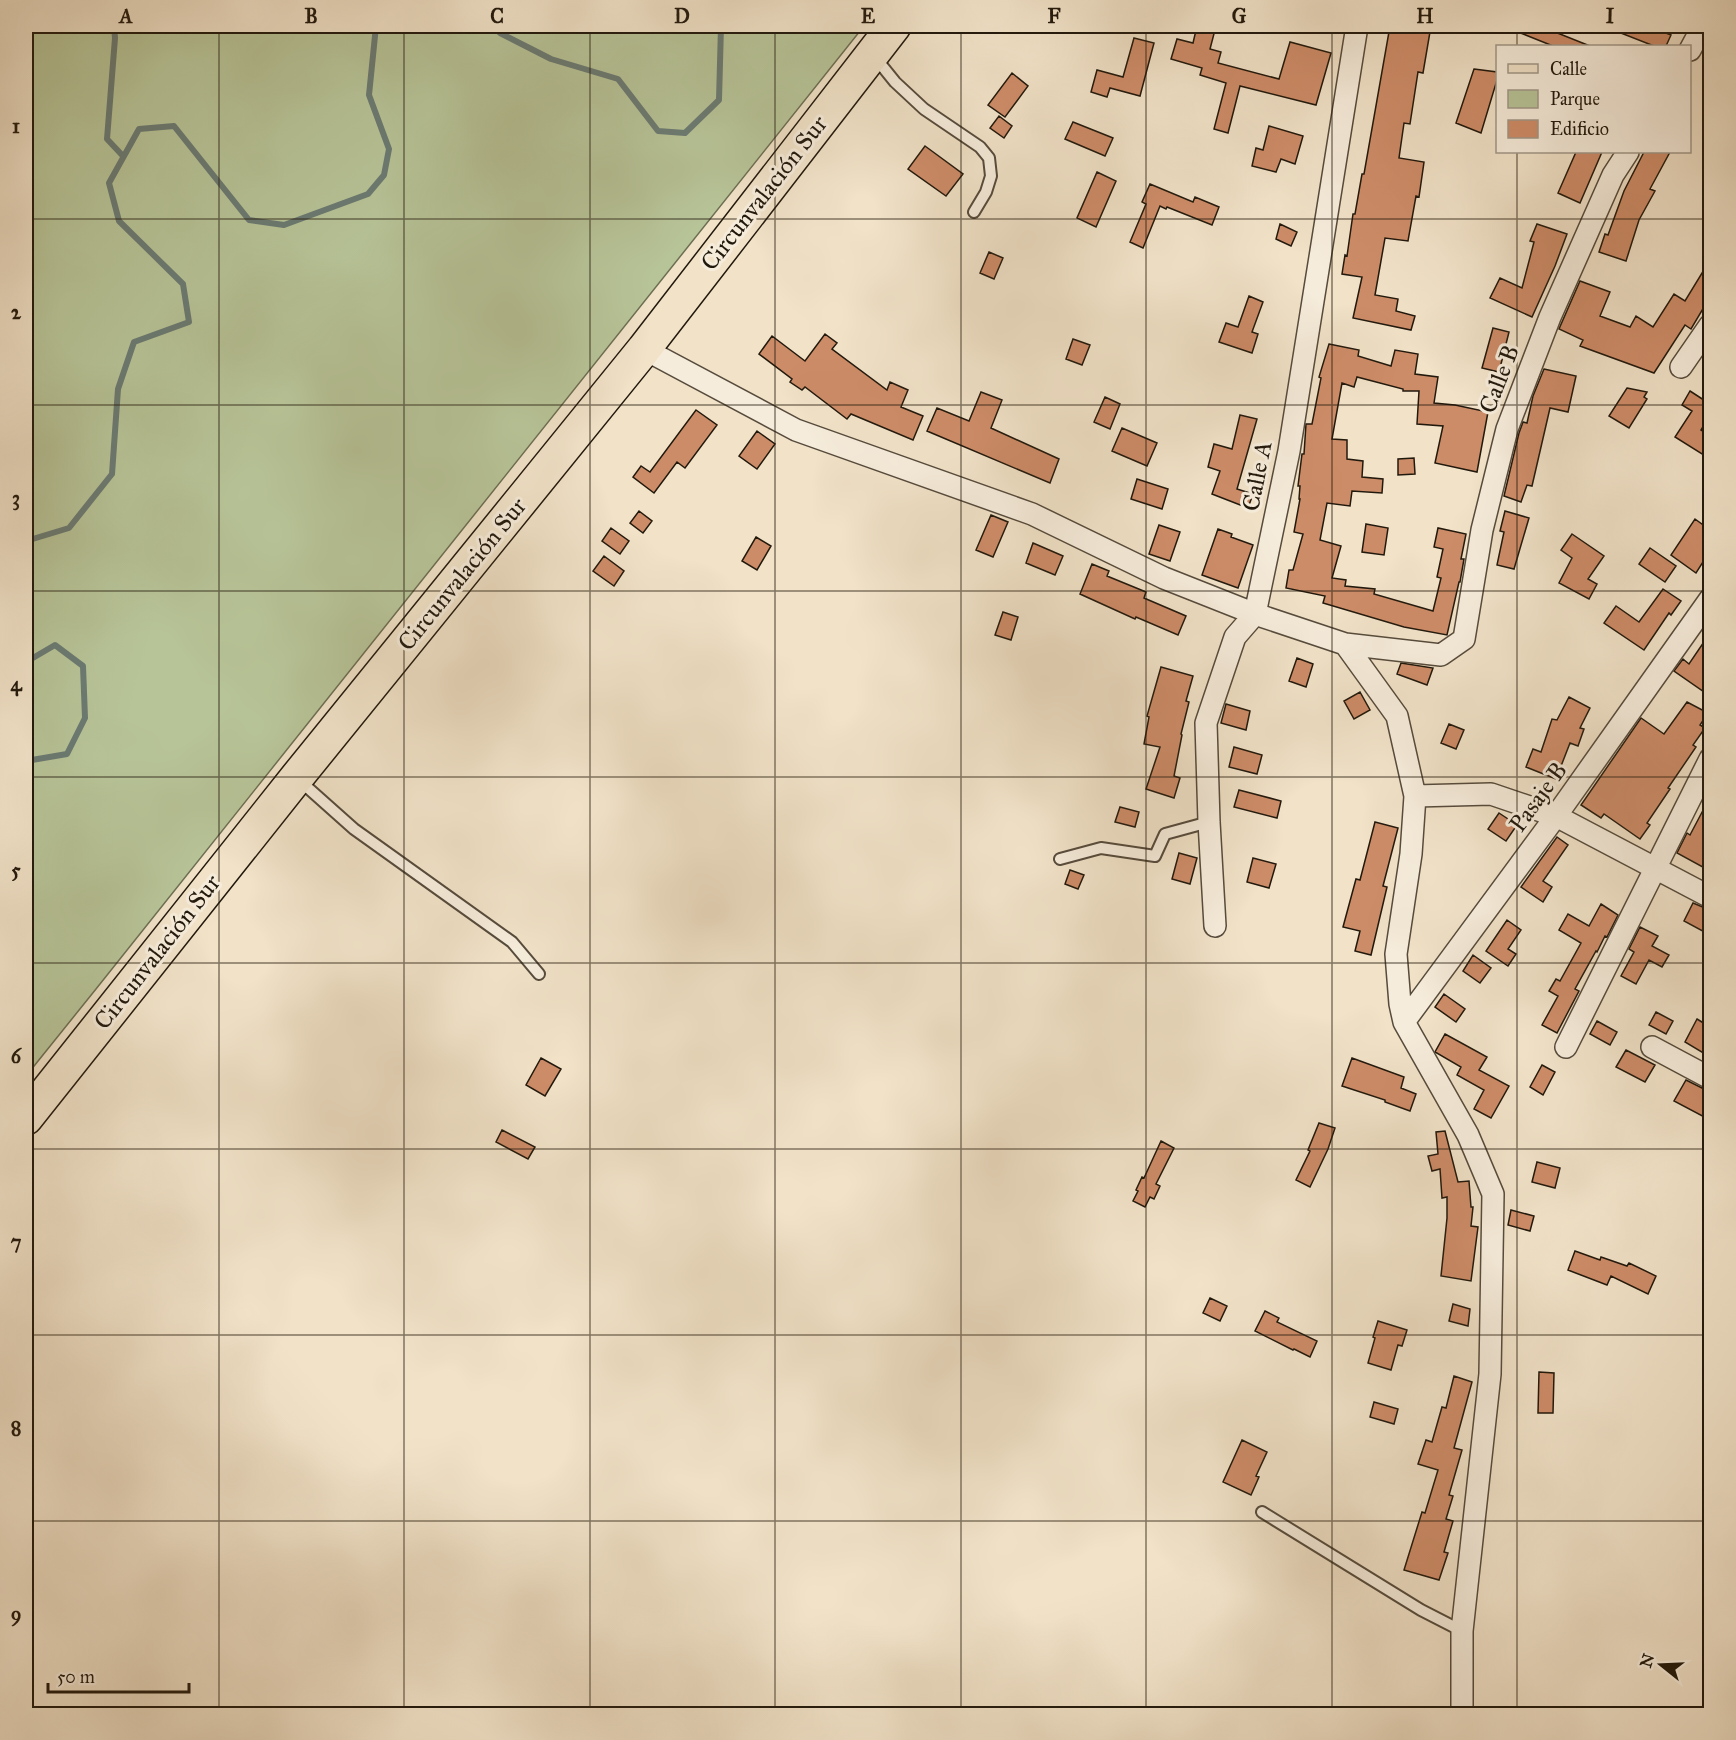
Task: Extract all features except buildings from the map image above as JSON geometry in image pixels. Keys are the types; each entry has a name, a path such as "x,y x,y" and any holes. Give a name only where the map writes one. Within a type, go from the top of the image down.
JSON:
{"main road":[{"name":"Circunvalación Sur","path":"26,1118 297,777 644,349 894,26"}],"street":[{"name":"Calle A","path":"1215,927 1206,723 1235,637 1255,614 1289,451 1357,26"},
{"path":"1691,47 1703,26"},
{"name":"Calle B","path":"1345,644 1442,655 1464,639 1482,530 1507,429 1550,316 1613,175 1627,153"},
{"path":"1681,367 1710,325"},
{"path":"644,349 796,430 1032,514 1164,578 1255,614 1345,644 1397,716 1415,796 1411,855 1396,954 1400,1004 1404,1022 1468,1135 1493,1194 1490,1374 1462,1631 1462,1714"},
{"name":"Pasaje B","path":"1404,1022 1556,816 1710,599"},
{"path":"1566,1047 1710,759"},
{"path":"1415,796 1491,794 1556,816 1710,897"},
{"path":"1652,1047 1710,1078"}],"lane":[{"path":"872,54 895,82 924,109 980,147 989,158 991,176 986,192 974,212"},
{"path":"297,777 354,829 512,942 538,974"},
{"path":"1060,858 1101,848 1155,856 1165,834 1209,822"},
{"path":"1262,1512 1421,1610 1462,1631"}],"green space":[{"path":"26,26 864,26 26,1076"}],"waterway":[{"path":"114,26 107,139 123,156"},
{"path":"26,541 69,528 112,474 118,389 134,342 189,322 183,284 119,221 109,183 139,129 174,126 249,220 284,225 368,194 384,175 389,149 369,95 376,26"},
{"path":"493,26 500,33 551,59 618,79 658,131 685,133 719,100 721,26"},
{"path":"26,662 55,645 83,666 85,718 67,754 26,761"}]}
